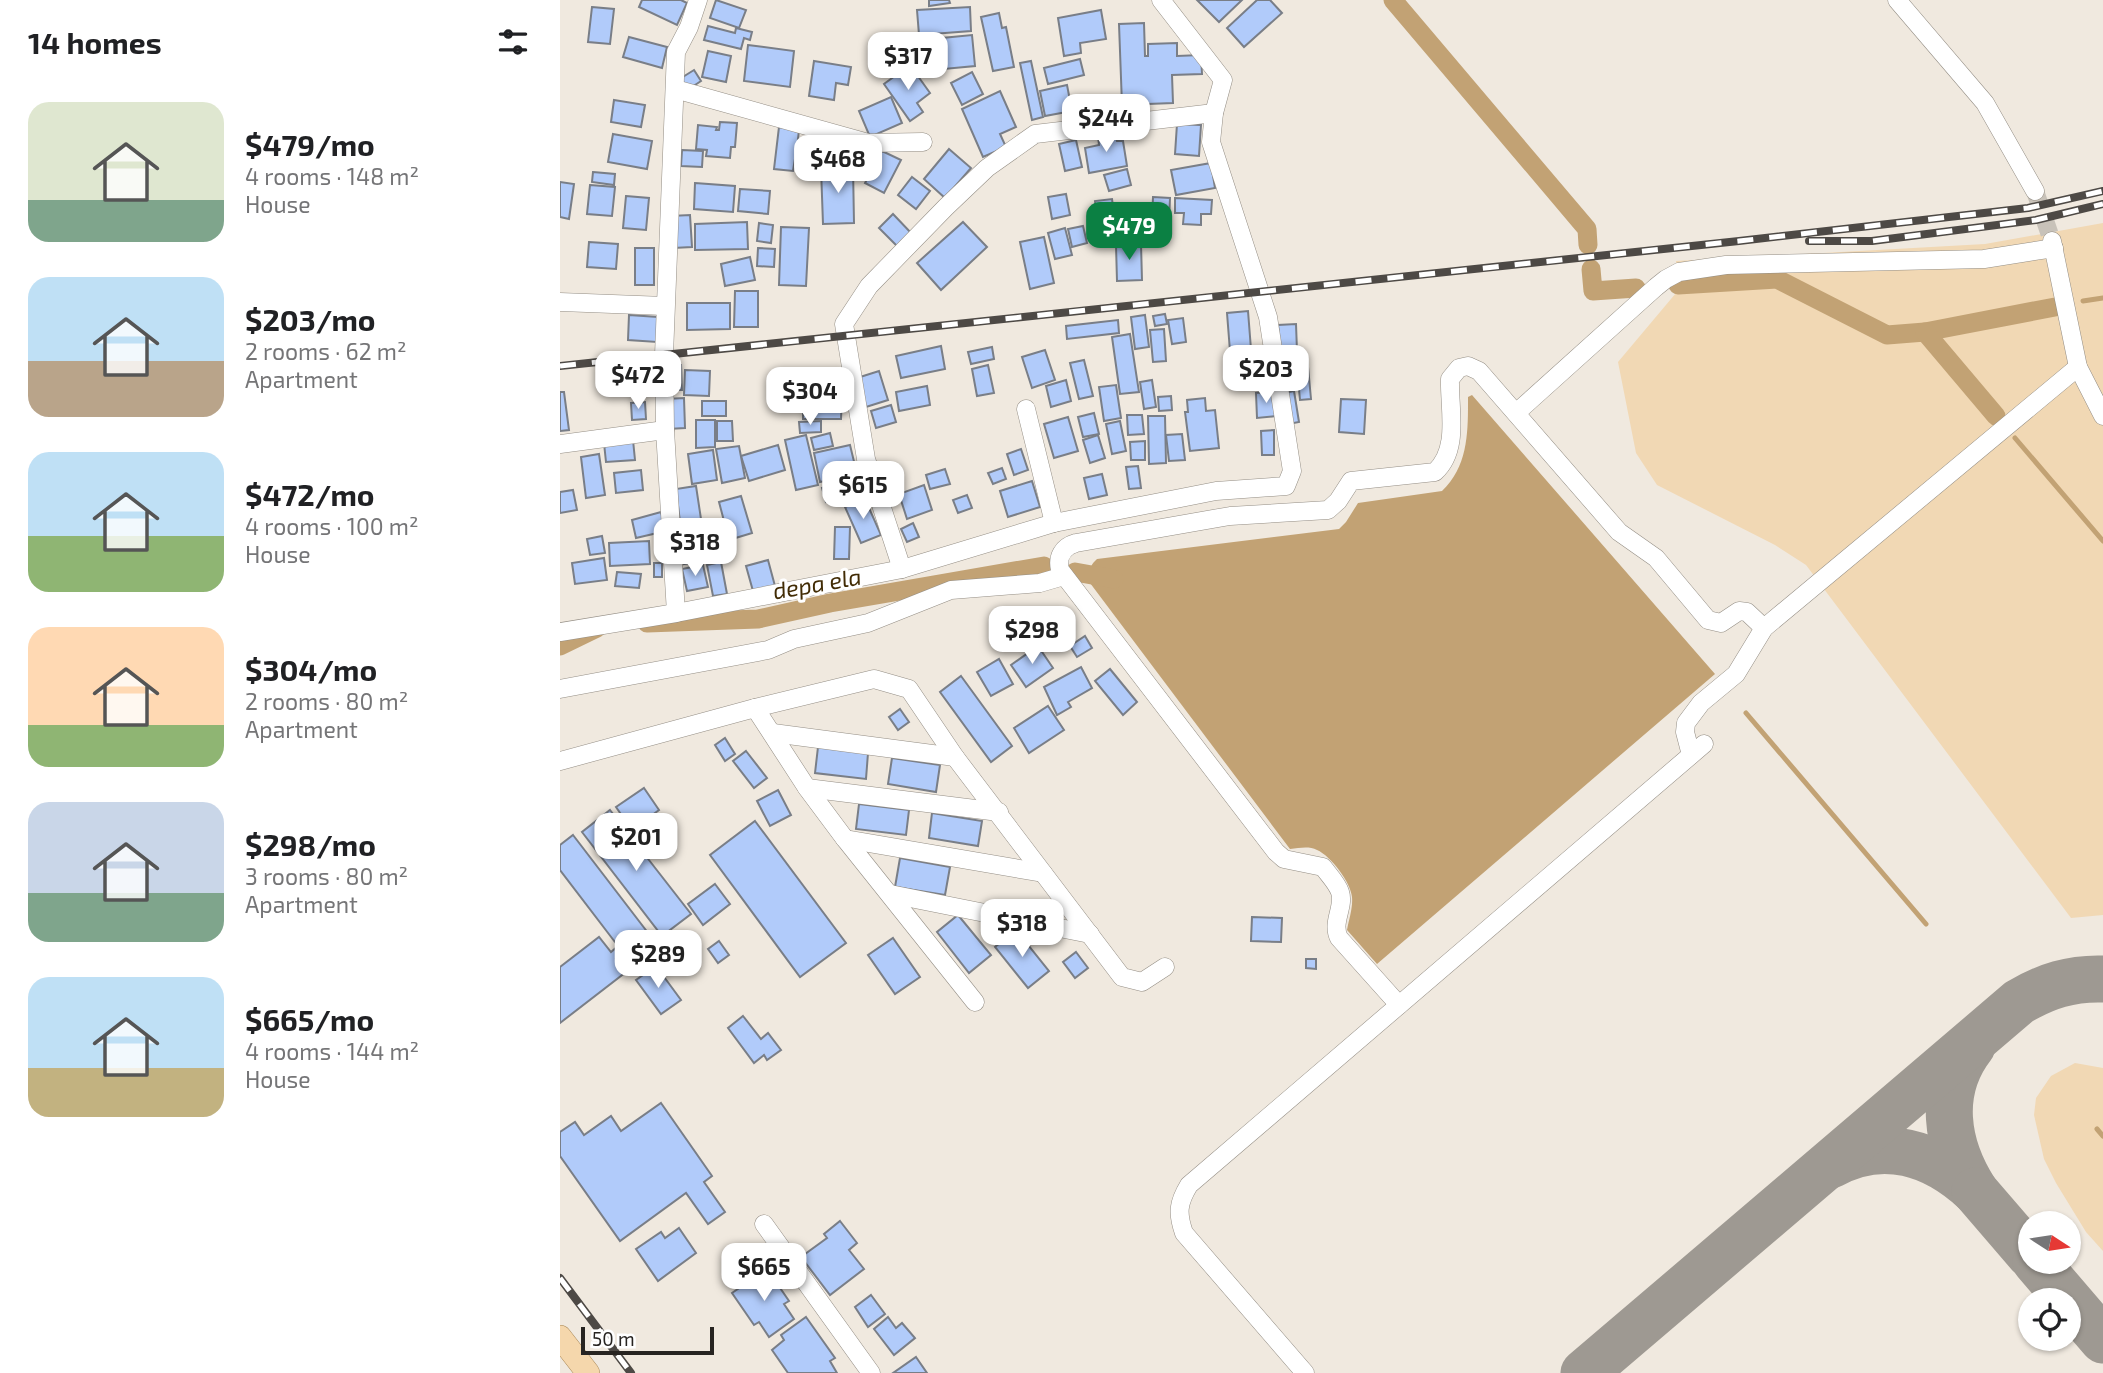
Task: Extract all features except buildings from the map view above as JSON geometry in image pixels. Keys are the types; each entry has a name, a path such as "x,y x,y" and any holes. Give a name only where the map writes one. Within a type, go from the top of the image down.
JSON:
{"main road":[{"path":"560,1337 588,1373"}],"street":[{"path":"677,613 665,430 665,306 676,52 690,27 698,0"},
{"path":"560,632 677,613 902,569 1054,523 1216,491 1286,486 1292,471 1268,317 1212,142 1214,113 1223,80 1161,0"},
{"path":"1897,0 1985,103 2035,191"},
{"path":"674,89 868,143 923,142"},
{"path":"902,569 866,459 844,324 869,286 987,168 1035,134 1214,113"},
{"path":"1516,413 1656,287 1679,272 1726,265 1984,259 2053,245 2078,367 2103,416"},
{"path":"560,302 665,306"},
{"path":"1399,1005 1339,938 1336,925 1339,890 1323,867 1284,859 1276,852 1064,576 1059,557 1070,545 1230,516 1328,510 1338,501 1351,481 1435,472 1441,464 1451,437 1450,379 1459,368 1468,366 1479,371 1619,532 1656,558 1708,620 1721,623 1740,611 1747,612 1763,628"},
{"path":"1305,1373 1184,1233 1178,1207 1189,1185 1698,750 1685,733 1686,723 1702,703 1736,674 1763,628 2078,367"},
{"path":"1026,409 1054,523"},
{"path":"560,444 665,430"},
{"path":"560,689 768,650 794,639 869,623 951,590 1040,583 1064,576"},
{"path":"560,761 874,679 909,689 955,757 1122,977 1142,982 1165,967"},
{"path":"755,708 807,788 845,839 975,1002"},
{"path":"773,733 955,757"},
{"path":"807,788 999,812"},
{"path":"845,839 1043,873"},
{"path":"890,894 1090,933"},
{"path":"764,1224 871,1373"}],"shaded area":[{"path":"2103,223 2103,915 2071,918 1806,565 1775,545 1657,485 1636,453 1618,362 1676,293 1676,261 1985,244"},
{"path":"1472,395 1715,674 1377,964 1347,930 1352,897 1339,870 1317,850 1290,849 1090,583 1089,573 1097,559 1339,529 1358,503 1442,491 1451,481 1462,459 1467,435 1468,397"},
{"path":"2075,1063 2103,1068 2103,1251 2086,1232 2081,1224 2081,1211 2073,1211 2044,1159 2034,1115 2036,1098 2051,1076"}],"waterway":[{"path":"1393,0 1587,229 1588,245"},
{"path":"1591,269 1593,291 1636,288"},
{"path":"1678,285 1777,279 1887,335 1925,332 2055,307"},
{"path":"2083,301 2103,298"},
{"path":"1925,332 1996,416"},
{"path":"2015,438 2103,541"},
{"name":"depa ela","path":"647,623 758,619 830,603 1044,566"},
{"name":"depa ela","path":"1075,572 1114,579"},
{"name":"depa ela","path":"560,646 597,628"},
{"path":"1746,713 1926,924"},
{"path":"2097,1129 2103,1136"}],"taxiway":[{"path":"1584,1373 2019,1002 2059,984 2103,979"},
{"path":"1831,1165 1870,1151 1907,1153 1943,1167 1975,1191 1957,1156 1950,1118 1954,1081 1972,1046"},
{"path":"1975,1191 2018,1241"},
{"path":"2046,1274 2103,1340"}],"tunnel":[{"path":"2035,191 2052,241"}],"railway":[{"path":"560,366 1739,241 2028,208 2103,191"},
{"path":"1809,241 1872,241 2036,220 2103,204"},
{"path":"560,1278 631,1373"}]}
